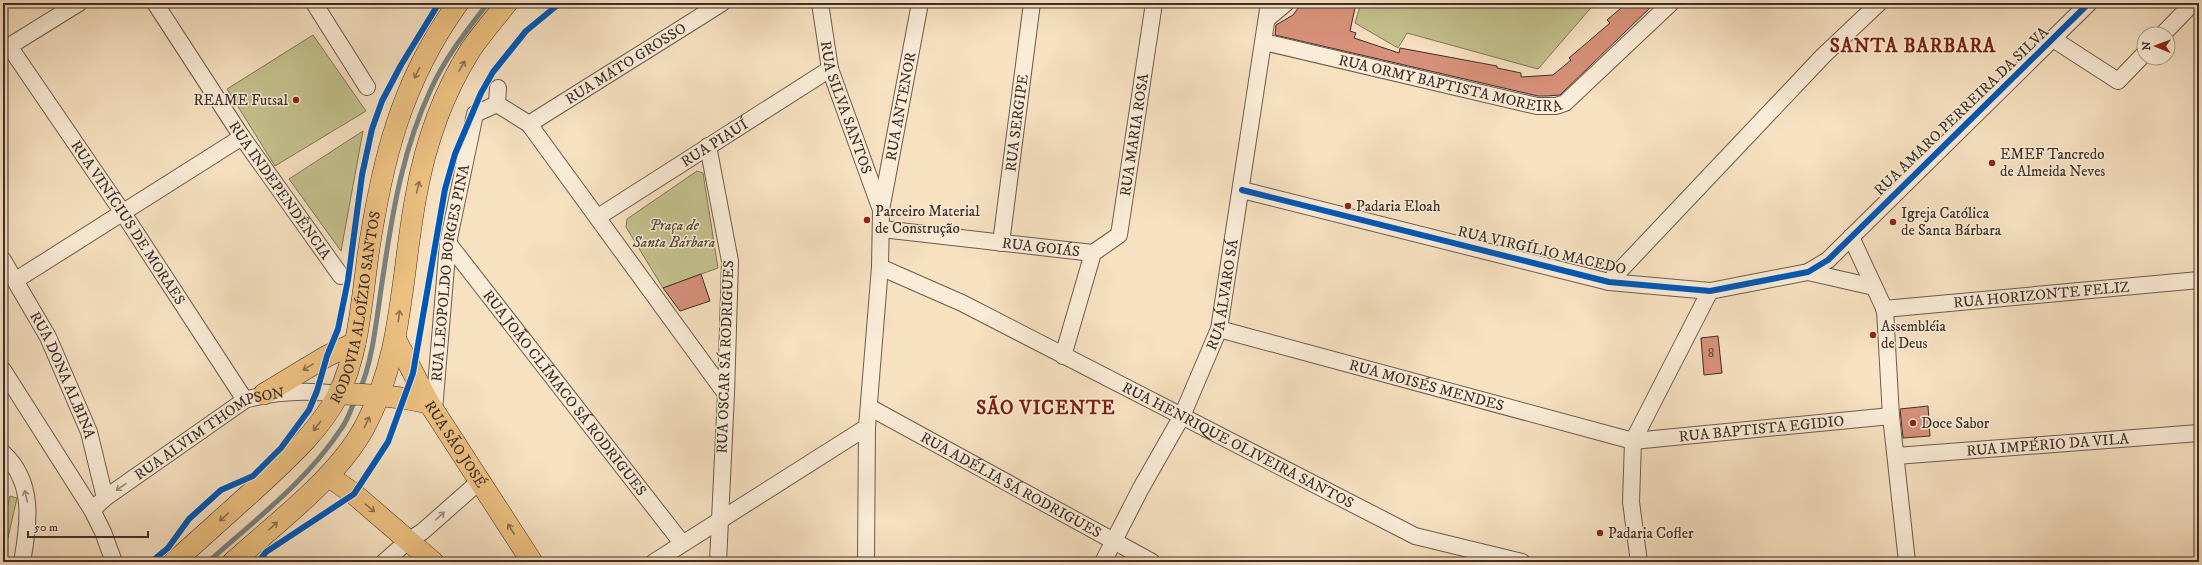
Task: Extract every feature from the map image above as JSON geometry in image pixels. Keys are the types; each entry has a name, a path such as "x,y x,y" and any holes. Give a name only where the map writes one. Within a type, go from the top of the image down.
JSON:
{"main road":[{"name":"RODOVIA ALOÍZIO SANTOS","path":"174,562 290,457 343,394 355,343 377,192 394,128 425,55 441,26 458,3"},
{"path":"233,562 328,476 363,429 396,340 416,196 429,139 451,85 472,48 507,3"},
{"path":"396,340 431,406"},
{"path":"255,397 327,356 355,343"},
{"name":"RUA SÃO JOSÉ","path":"343,394 375,394 404,397 431,406 481,480 532,562"},
{"path":"328,476 354,494 433,562"}],"street":[{"path":"6,48 79,3"},
{"name":"RUA INDEPENDÊNCIA","path":"155,3 242,137 341,276"},
{"path":"314,3 367,87"},
{"name":"RUA MATO GROSSO","path":"529,124 722,3"},
{"name":"RUA SILVA SANTOS","path":"820,3 830,69 881,210"},
{"name":"RUA ANTENOR","path":"881,210 920,3"},
{"name":"RUA SERGIPE","path":"1001,243 1032,3"},
{"name":"RUA MARIA ROSA","path":"1093,253 1119,235 1154,3"},
{"name":"RUA ÁLVARO SÁ","path":"1103,562 1182,416 1219,329 1242,190 1270,3"},
{"path":"1267,19 1286,3"},
{"name":"RUA ORMY BAPTISTA MOREIRA","path":"1264,42 1536,106 1556,106 1565,102 1671,3"},
{"path":"1609,282 1823,56 1879,3"},
{"name":"RUA AMARO PERREIRA DA SILVA","path":"1851,237 2089,3"},
{"path":"2171,26 2194,3"},
{"path":"2053,39 2118,81 2136,62"},
{"name":"RUA VINÍCIUS DE MORAES","path":"6,48 255,397"},
{"name":"RUA PIAUÍ","path":"598,217 830,69"},
{"path":"498,88 497,104 529,124 726,394"},
{"name":"RUA LEOPOLDO BORGES PINA","path":"431,406 448,243 475,114 497,104"},
{"path":"16,280 242,137"},
{"name":"RUA OSCAR SÁ RODRIGUES","path":"708,146 730,261 726,394 718,562"},
{"name":"RUA VIRGÍLIO MACEDO","path":"1242,190 1609,282 1710,291 1808,272 1828,260 1851,237"},
{"path":"866,562 867,427 880,267 882,229 881,210"},
{"name":"RUA GOIÁS","path":"882,229 1093,253 1063,356"},
{"path":"1851,237 1884,309 1891,416 1907,562"},
{"name":"RUA JOÃO CLÍMACO SÁ RODRIGUES","path":"448,243 682,543"},
{"name":"RUA DONA ALBINA","path":"3,260 48,337 89,432 106,498"},
{"name":"RUA HENRIQUE OLIVEIRA SANTOS","path":"880,267 962,303 1415,536 1522,562"},
{"name":"RUA VIRGÍLIO MACEDO","path":"1808,272 1874,287"},
{"name":"RUA HORIZONTE FELIZ","path":"1884,309 2199,280"},
{"path":"1639,562 1631,502 1633,441 1710,291"},
{"name":"RUA MOISÉS MENDES","path":"1219,329 1633,441"},
{"path":"3,370 92,510 103,532 114,562"},
{"name":"RUA ALVIM THOMPSON","path":"92,510 106,498 255,397 318,391 343,394"},
{"name":"RUA ADÉLIA SÁ RODRIGUES","path":"869,407 1152,562"},
{"name":"RUA BAPTISTA EGIDIO","path":"1633,441 1891,416"},
{"path":"654,562 867,427"},
{"name":"RUA IMPÉRIO DA VILA","path":"1896,456 2199,432"},
{"path":"3,453 21,478 28,506 28,534 22,562"},
{"path":"384,562 409,540 422,532 481,480"}],"green space":[{"path":"1361,3 1595,3 1538,69 1407,33 1398,48 1355,23"},
{"name":"REAME Futsal","path":"313,35 366,111 275,166 227,89"},
{"path":"363,131 341,251 289,179"},
{"name":"Praça de Santa Bárbara","path":"697,171 703,173 718,268 663,288 626,227 627,219"},
{"path":"10,496 17,498 5,551 3,550 3,525"}],"building":[{"path":"1302,3 1356,3 1350,31 1356,33 1354,38 1399,53 1400,48 1497,66 1497,68 1521,73 1521,77 1553,75 1571,60 1569,58 1610,23 1607,20 1627,3 1655,3 1560,95 1538,96 1275,35 1276,25 1293,15"},
{"path":"701,274 710,301 680,311 663,288"},
{"path":"1718,336 1722,373 1704,375 1701,338"},
{"name":"Doce Sabor","path":"1928,406 1930,436 1903,438 1900,409"}],"waterway":[{"path":"360,389 369,363 387,247 396,201 414,133 431,89 443,66 464,34 488,3"},
{"path":"208,562 279,500 312,466 348,418 356,398"}],"cycle path":[{"path":"151,562 168,548 189,519 221,490 253,476 281,448 309,410 317,391 327,356 338,329 348,280 362,175 372,129 382,101 401,65 439,3"},
{"path":"258,562 266,552 354,494 388,442 413,373 445,189 455,154 481,93 493,72 526,31 560,3"},
{"path":"1242,190 1609,282 1710,291 1808,272 1828,260 2089,3"}],"place":[{"name":"REAME Futsal","path":"296,100"},
{"name":"EMEF Tancredo de Almeida Neves","path":"1992,163"},
{"name":"Padaria Eloah","path":"1348,206"},
{"name":"Parceiro Material de Construção","path":"867,220"},
{"name":"Igreja Católica de Santa Bárbara","path":"1893,222"},
{"name":"Assembléia de Deus","path":"1873,335"},
{"name":"Doce Sabor","path":"1913,423"},
{"name":"Padaria Cofler","path":"1600,533"}],"district":[{"name":"SANTA BARBARA","path":"1913,45"},
{"name":"SÃO VICENTE","path":"1046,407"}]}
